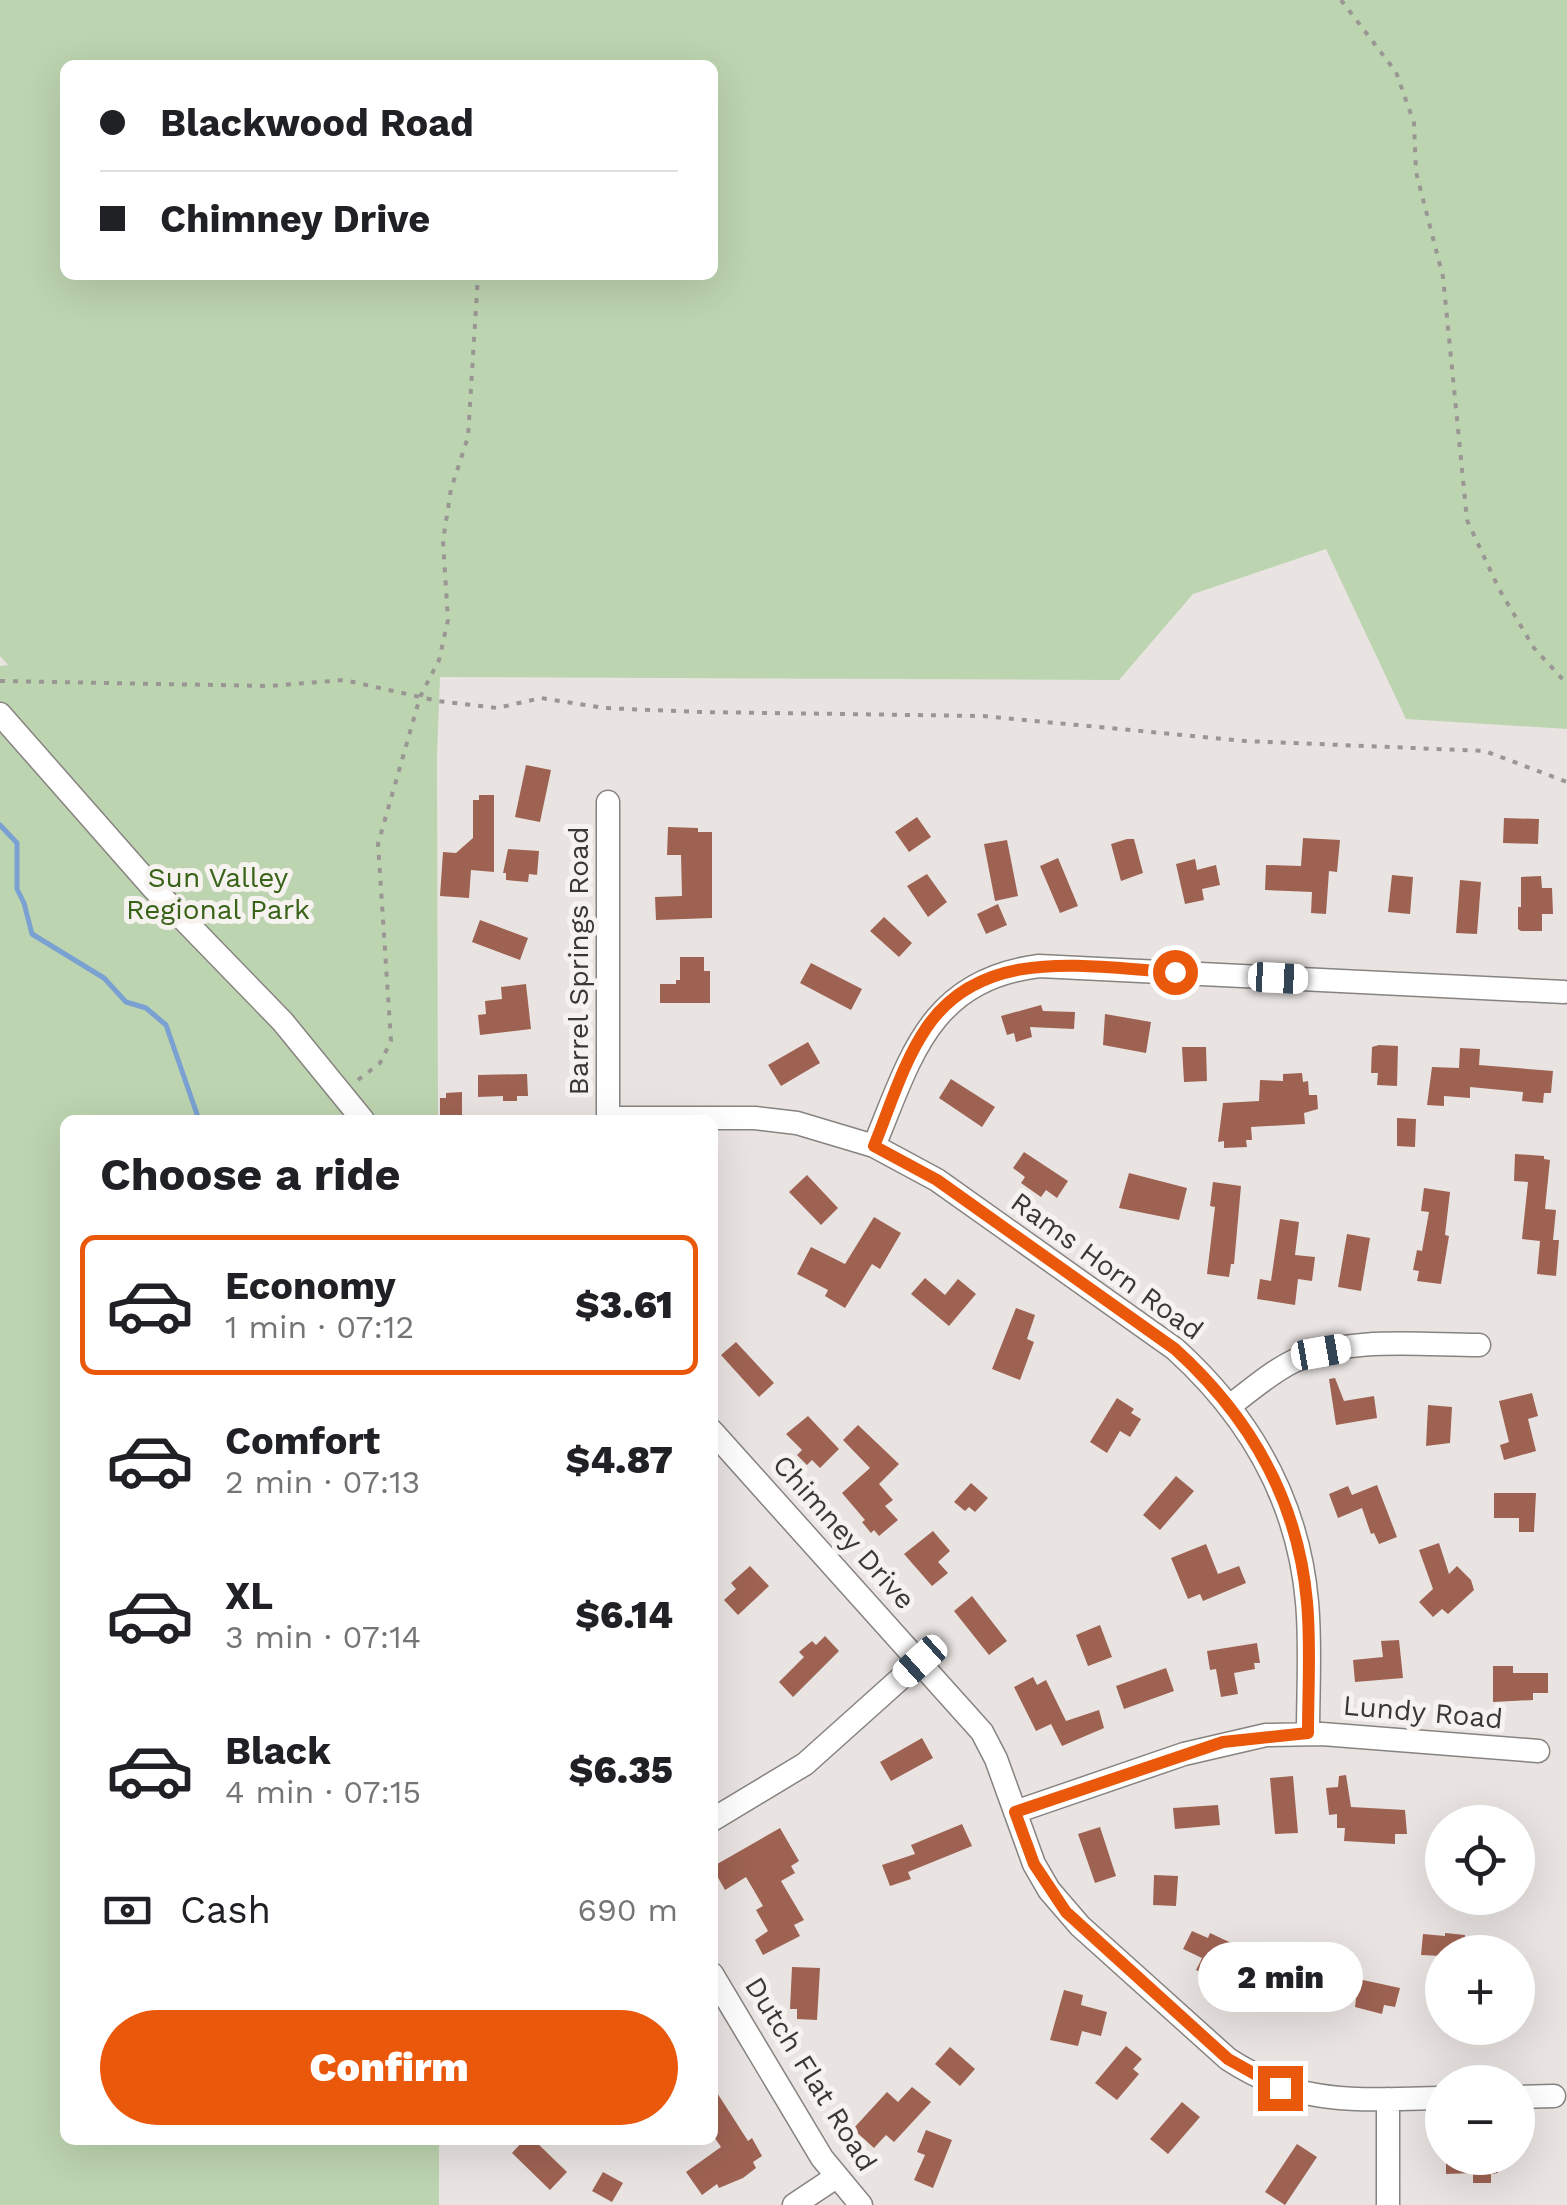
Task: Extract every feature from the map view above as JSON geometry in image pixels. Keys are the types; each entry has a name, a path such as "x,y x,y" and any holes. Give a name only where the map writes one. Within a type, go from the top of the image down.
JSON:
{"street":[{"path":"0,714 153,888 283,1022 360,1115"},
{"name":"Barrel Springs Road","path":"608,802 608,1115"},
{"path":"874,1146 928,1026 966,989 1015,969 1039,966 1564,992"},
{"name":"Rams Horn Road","path":"718,1118 755,1118 817,1128 874,1146 937,1180 1175,1349 1230,1406 1261,1451 1280,1488 1302,1563 1308,1605 1308,1733"},
{"path":"1230,1406 1271,1374 1321,1352 1366,1346 1479,1345"},
{"name":"Chimney Drive","path":"718,1438 982,1732 996,1759 1034,1864 1066,1912 1228,2059 1280,2088 1310,2096 1425,2098"},
{"path":"718,1816 805,1764 920,1661"},
{"name":"Lundy Road","path":"1015,1812 1223,1742 1308,1733 1538,1751"},
{"name":"Dutch Flat Road","path":"718,1984 836,2178 860,2205"},
{"path":"1535,2097 1554,2096"},
{"path":"1388,2099 1388,2205"},
{"path":"794,2205 836,2178"}],"path":[{"path":"1341,0 1396,72 1414,123 1416,172 1442,277 1449,324 1457,400 1458,461 1467,520 1534,648 1567,684"},
{"path":"342,1092 380,1064 391,1041 378,844 420,696 439,660 448,620 443,541 451,489 468,437 478,280"},
{"path":"0,681 268,686 344,680 496,708 542,698 604,708 662,711 983,716 1245,741 1485,751 1567,782"}],"green space":[{"name":"Sun Valley Regional Park","path":"0,0 1567,0 1567,729 1406,719 1326,549 1193,594 1119,680 440,677 438,1115 60,1115 60,2145 439,2145 439,2205 0,2205 0,666 8,665 0,656"}],"building":[{"path":"526,765 551,770 540,822 515,817"},
{"path":"479,795 494,795 494,872 471,870 469,898 440,896 443,852 456,853 473,838 473,800 479,800"},
{"path":"917,817 931,837 909,852 895,832"},
{"path":"1504,818 1539,819 1538,844 1503,843"},
{"path":"668,827 712,832 712,918 656,920 655,897 682,896 681,855 667,855"},
{"path":"1303,838 1340,840 1337,872 1329,871 1326,914 1311,913 1312,892 1265,890 1266,865 1301,866"},
{"path":"1134,839 1143,873 1121,881 1111,844"},
{"path":"1007,840 1018,896 995,901 984,844"},
{"path":"508,849 539,851 537,875 529,874 528,882 506,880 503,873"},
{"path":"1058,858 1078,906 1060,913 1040,866"},
{"path":"1195,859 1197,870 1216,865 1220,885 1202,889 1204,900 1185,904 1176,864"},
{"path":"927,874 947,902 928,917 907,886"},
{"path":"1392,875 1413,877 1410,914 1388,912"},
{"path":"1541,876 1542,888 1552,888 1553,914 1542,914 1542,931 1521,931 1521,877"},
{"path":"1460,880 1481,882 1477,934 1456,933"},
{"path":"998,904 1007,925 986,934 977,914"},
{"path":"884,917 912,943 899,957 870,931"},
{"path":"480,920 528,938 520,960 472,942"},
{"path":"680,957 704,957 704,971 710,971 710,1003 660,1003 660,984 676,984 680,980"},
{"path":"811,963 862,989 851,1010 800,983"},
{"path":"526,984 531,1029 480,1035 478,1015 486,1014 485,1001 502,999 501,987"},
{"path":"1041,1005 1043,1011 1075,1012 1074,1029 1030,1027 1032,1037 1016,1042 1014,1033 1007,1035 1001,1016"},
{"path":"1105,1014 1151,1022 1146,1053 1103,1045"},
{"path":"808,1042 820,1063 781,1086 768,1065"},
{"path":"1398,1046 1397,1086 1377,1085 1378,1073 1371,1073 1372,1047"},
{"path":"1182,1047 1206,1047 1207,1081 1184,1082"},
{"path":"1460,1048 1480,1049 1479,1065 1553,1071 1551,1093 1544,1093 1543,1103 1522,1101 1523,1092 1470,1087 1470,1098 1444,1096 1444,1106 1427,1105 1432,1067 1459,1068"},
{"path":"1302,1073 1303,1082 1308,1081 1309,1095 1317,1095 1318,1109 1304,1113 1305,1124 1251,1127 1252,1140 1246,1140 1247,1147 1224,1148 1224,1141 1218,1142 1223,1103 1259,1101 1260,1080 1283,1081 1283,1074"},
{"path":"527,1074 528,1096 517,1096 517,1101 503,1101 503,1096 478,1097 478,1075"},
{"path":"951,1079 995,1107 982,1127 939,1098"},
{"path":"462,1092 462,1115 440,1115 440,1098 446,1098 446,1093"},
{"path":"1397,1118 1416,1119 1415,1147 1397,1146"},
{"path":"1024,1152 1068,1181 1057,1198 1046,1190 1041,1197 1021,1183 1025,1177 1013,1168"},
{"path":"1515,1154 1550,1160 1545,1209 1556,1210 1556,1276 1537,1274 1540,1241 1522,1239 1528,1182 1514,1181"},
{"path":"1129,1173 1187,1188 1179,1220 1119,1208"},
{"path":"807,1175 838,1208 821,1225 789,1192"},
{"path":"1213,1182 1241,1186 1234,1264 1229,1277 1207,1274 1215,1207 1210,1206"},
{"path":"1424,1188 1450,1192 1445,1235 1449,1236 1441,1284 1417,1281 1419,1271 1413,1270 1417,1250 1422,1251 1429,1212 1421,1211"},
{"path":"874,1217 901,1233 880,1269 872,1264 845,1308 825,1296 828,1290 797,1274 811,1247 845,1264"},
{"path":"1280,1219 1299,1222 1295,1255 1315,1257 1312,1281 1298,1279 1295,1305 1257,1299 1260,1279 1271,1281"},
{"path":"1347,1234 1370,1238 1361,1291 1338,1287"},
{"path":"925,1278 945,1295 958,1279 976,1294 949,1326 911,1294"},
{"path":"1016,1308 1035,1315 1027,1339 1034,1342 1020,1380 992,1369"},
{"path":"736,1342 774,1383 759,1397 721,1355"},
{"path":"1335,1378 1344,1401 1374,1396 1377,1418 1336,1425 1329,1379"},
{"path":"1532,1393 1538,1416 1528,1419 1536,1451 1504,1460 1500,1445 1509,1442 1499,1401"},
{"path":"1117,1398 1141,1419 1130,1437 1120,1431 1107,1453 1090,1442"},
{"path":"1428,1405 1452,1407 1450,1443 1426,1446"},
{"path":"808,1416 839,1449 820,1468 812,1460 807,1465 797,1455 802,1450 786,1434"},
{"path":"858,1425 899,1464 879,1484 893,1500 885,1506 898,1520 879,1536 874,1530 871,1533 842,1493 870,1468 843,1440"},
{"path":"1176,1476 1194,1491 1160,1530 1143,1515"},
{"path":"971,1483 988,1498 975,1512 969,1507 965,1511 954,1502"},
{"path":"1377,1485 1397,1537 1379,1544 1362,1508 1338,1518 1329,1494 1348,1486 1352,1495"},
{"path":"1494,1493 1536,1493 1534,1532 1519,1532 1519,1518 1494,1518"},
{"path":"933,1531 950,1551 938,1562 948,1573 932,1586 904,1554"},
{"path":"1439,1543 1449,1574 1457,1566 1471,1580 1474,1590 1448,1614 1442,1609 1433,1617 1419,1602 1433,1589 1419,1550"},
{"path":"1206,1544 1218,1574 1239,1566 1246,1583 1203,1601 1200,1594 1188,1599 1171,1558"},
{"path":"750,1566 769,1586 738,1615 724,1600 736,1589 731,1583"},
{"path":"972,1596 1007,1641 989,1655 954,1611"},
{"path":"1100,1625 1112,1657 1088,1666 1076,1635"},
{"path":"825,1636 839,1651 793,1697 779,1682 804,1657 799,1652"},
{"path":"1399,1640 1403,1678 1355,1682 1353,1660 1383,1657 1381,1641"},
{"path":"1257,1643 1260,1663 1254,1663 1255,1669 1234,1673 1238,1694 1221,1697 1216,1669 1210,1670 1207,1651"},
{"path":"1493,1666 1513,1666 1513,1673 1548,1673 1548,1693 1533,1693 1533,1700 1493,1702"},
{"path":"1166,1668 1174,1691 1124,1709 1116,1686"},
{"path":"1033,1677 1037,1685 1046,1680 1066,1721 1099,1710 1104,1728 1062,1746 1051,1724 1036,1731 1014,1687"},
{"path":"922,1738 933,1758 891,1781 880,1762"},
{"path":"1346,1775 1351,1807 1405,1810 1407,1834 1395,1834 1395,1844 1344,1841 1345,1828 1337,1828 1337,1814 1329,1815 1326,1788 1338,1787 1339,1776"},
{"path":"1293,1776 1298,1833 1275,1834 1270,1778"},
{"path":"1218,1805 1220,1825 1175,1829 1173,1808"},
{"path":"962,1824 972,1846 908,1872 911,1879 890,1886 882,1865 915,1854 911,1845"},
{"path":"1100,1827 1116,1876 1095,1883 1078,1834"},
{"path":"780,1828 799,1861 791,1866 795,1873 781,1881 804,1920 794,1925 800,1936 763,1955 755,1940 768,1931 756,1910 763,1906 746,1877 725,1890 718,1878 718,1864"},
{"path":"1154,1875 1178,1876 1176,1906 1153,1905"},
{"path":"1192,1931 1208,1938 1210,1933 1242,1948 1222,1981 1196,1970 1202,1958 1183,1949"},
{"path":"1423,1934 1434,1935 1425,1935 1425,1955 1421,1955"},
{"path":"1285,1951 1305,1955 1302,1968 1311,1969 1307,1989 1299,1987 1296,2005 1276,2001"},
{"path":"792,1967 820,1968 817,2020 797,2019 797,2009 790,2009"},
{"path":"1349,1977 1400,1988 1395,2007 1384,2005 1382,2014 1355,2007 1356,1999 1345,1996"},
{"path":"1064,1990 1083,1995 1081,2005 1107,2012 1101,2036 1082,2031 1078,2046 1050,2040"},
{"path":"1126,2046 1142,2059 1133,2069 1139,2074 1117,2100 1095,2083"},
{"path":"950,2047 975,2069 960,2086 935,2064"},
{"path":"912,2087 931,2102 894,2142 886,2135 874,2148 853,2129 887,2092 898,2102"},
{"path":"718,2094 762,2156 753,2162 756,2168 743,2178 719,2188 717,2184 702,2195 686,2172 721,2147"},
{"path":"1182,2102 1200,2117 1168,2154 1150,2139"},
{"path":"926,2130 952,2140 933,2188 914,2180 925,2155 917,2152"},
{"path":"1297,2144 1317,2157 1285,2205 1265,2192"},
{"path":"519,2145 539,2145 567,2172 550,2190 512,2153"},
{"path":"603,2172 623,2183 612,2202 592,2191"},
{"path":"1473,2175 1491,2175 1491,2183 1473,2183"}],"waterway":[{"path":"0,825 17,843 17,889 32,934 104,978 126,1002 146,1008 166,1025 197,1115"}],"route":[{"path":"1175,972 1039,966 989,977 966,989 928,1026 874,1146 937,1180 1175,1349 1203,1374 1239,1417 1280,1488 1293,1525 1308,1605 1308,1733 1223,1742 1015,1812 1034,1864 1066,1912 1228,2059 1280,2088"}]}
